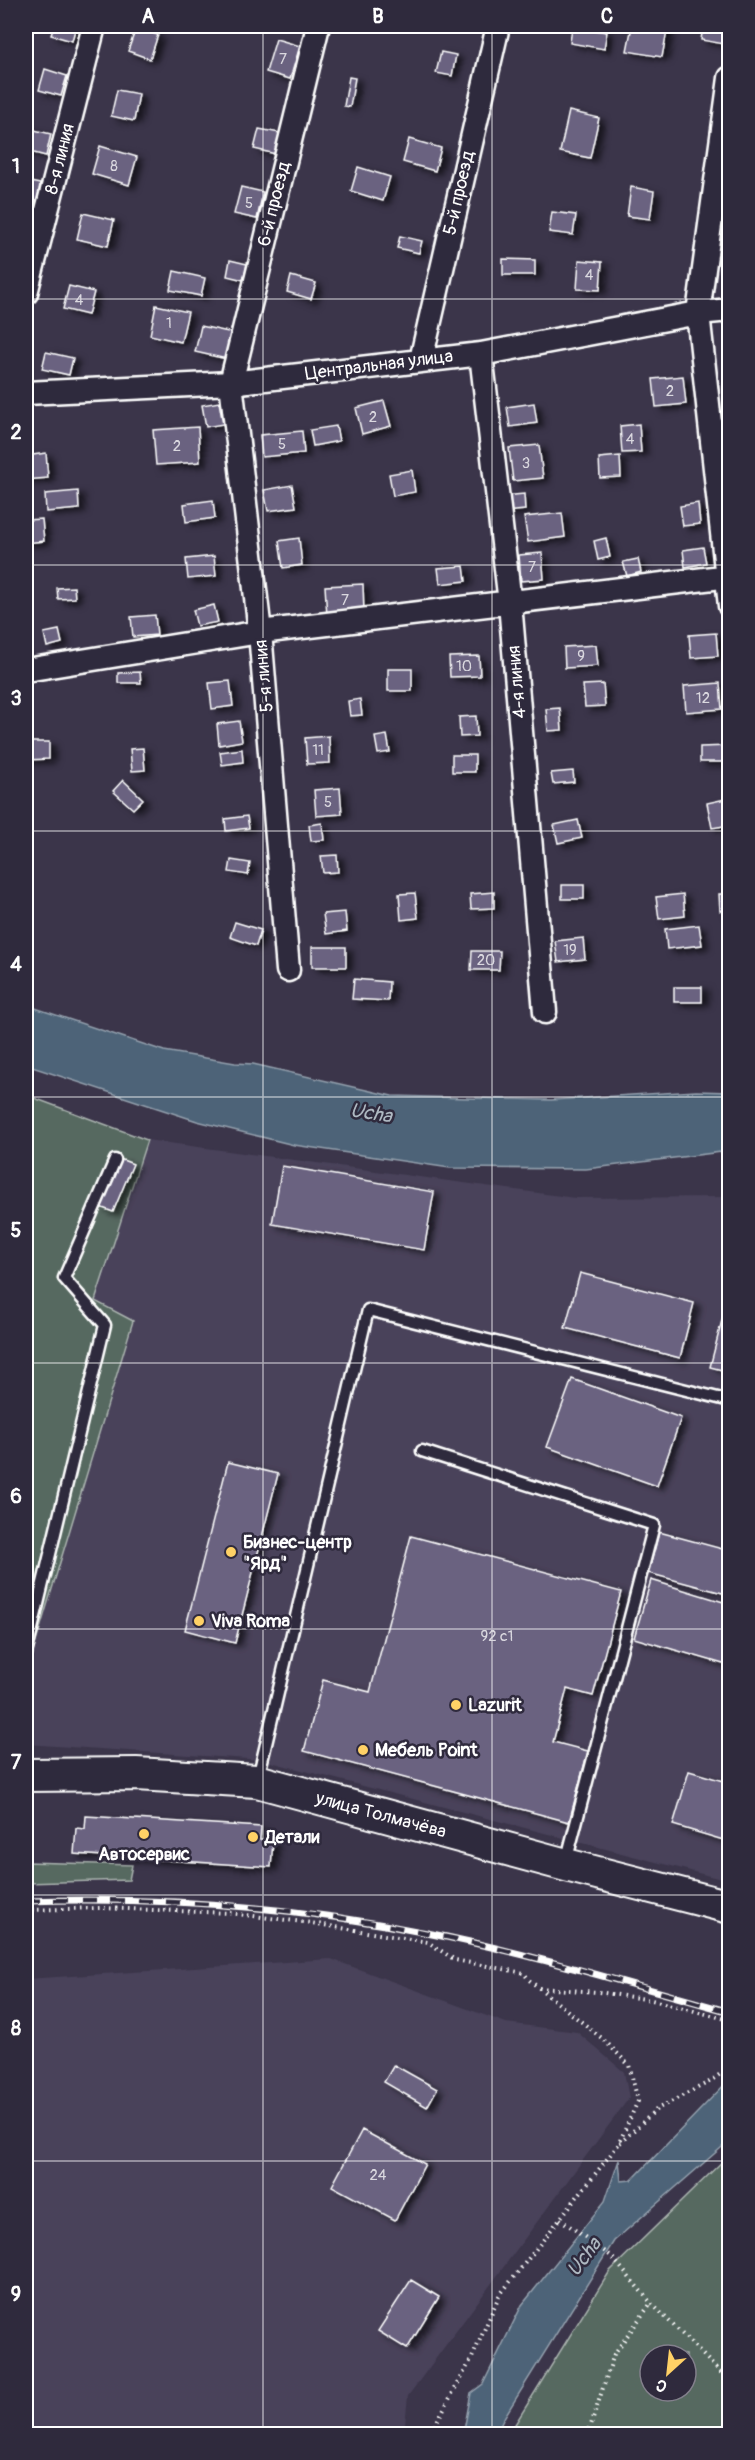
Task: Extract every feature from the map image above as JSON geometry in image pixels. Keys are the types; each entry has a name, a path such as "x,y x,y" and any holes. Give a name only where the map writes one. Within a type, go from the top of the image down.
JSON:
{"street":[{"name":"8-я линия","path":"26,293 94,26"},
{"name":"6-й проезд","path":"231,383 318,26"},
{"name":"5-й проезд","path":"421,360 498,26"},
{"path":"729,78 698,314 728,576 729,606"},
{"name":"Центральная улица","path":"26,393 231,383 481,354 729,310"},
{"name":"4-я линия","path":"481,354 510,603 545,1012"},
{"name":"5-я линия","path":"231,383 260,632 288,970"},
{"path":"26,670 260,632 728,576"},
{"name":"улица Толмачёва","path":"26,1775 136,1774 257,1781 729,1907"}],"lane":[{"path":"26,1654 105,1325 64,1278 115,1160"},
{"path":"257,1781 368,1310 729,1401"},
{"path":"422,1451 654,1525 566,1865"}],"path":[{"path":"26,1910 101,1908 218,1913 311,1923 428,1942 455,1960 524,1973 539,1988 603,2039 629,2065 638,2101 618,2145"},
{"path":"539,1988 598,1992 652,2000 729,2020"},
{"path":"430,2434 472,2358 499,2296 618,2145 657,2109 709,2082 729,2067"},
{"path":"560,2219 611,2256 651,2303 729,2382"},
{"path":"585,2434 591,2425 614,2354 651,2303"}],"shaded area":[{"path":"147,1140 575,1198 729,1197 729,1881 263,1760 26,1744 26,1675 133,1321 95,1301"},
{"path":"331,1959 506,2023 577,2032 624,2072 629,2098 408,2396 404,2434 26,2434 26,1979"}],"green space":[{"path":"26,1095 147,1140 95,1301 133,1321 26,1675"},
{"path":"26,1862 132,1865 129,1880 26,1883"},
{"path":"729,2155 729,2434 509,2434 610,2271"}],"water":[{"name":"Ucha","path":"26,1005 164,1051 253,1064 392,1096 551,1100 696,1091 729,1092 729,1151 586,1169 450,1168 294,1145 197,1121 26,1065"},
{"name":"Ucha","path":"729,2080 729,2141 614,2241 496,2434 456,2434 465,2425 471,2393 483,2384 522,2305 605,2201 619,2160 621,2181 632,2180"}],"building":[{"path":"54,26 76,26 72,41 51,35"},
{"path":"632,26 668,26 662,57 627,51"},
{"path":"703,26 727,26 724,44 701,40"},
{"path":"572,27 607,32 604,49 570,43"},
{"path":"136,28 158,35 150,59 128,51"},
{"path":"276,39 300,46 290,79 266,72"},
{"path":"441,52 456,55 452,76 436,73"},
{"path":"45,69 67,76 61,96 39,90"},
{"path":"349,77 355,78 350,107 344,106"},
{"path":"117,90 139,94 134,121 111,116"},
{"path":"569,111 599,118 590,158 560,152"},
{"path":"26,128 51,134 46,156 26,151"},
{"path":"259,129 280,133 276,154 254,149"},
{"path":"409,139 441,148 435,171 403,162"},
{"path":"100,146 137,157 129,185 92,174"},
{"path":"358,167 390,177 383,201 351,191"},
{"path":"26,181 40,184 36,210 26,208"},
{"path":"241,187 263,192 257,219 234,214"},
{"path":"631,187 654,191 650,219 627,216"},
{"path":"552,212 576,215 573,235 549,232"},
{"path":"83,213 114,220 108,246 77,239"},
{"path":"400,236 422,241 419,253 397,248"},
{"path":"503,259 535,260 535,275 503,275"},
{"path":"230,260 247,264 244,280 227,276"},
{"path":"579,260 602,262 600,290 577,289"},
{"path":"174,271 205,278 201,296 170,290"},
{"path":"291,276 316,283 311,299 287,292"},
{"path":"69,286 94,292 88,315 63,309"},
{"path":"156,305 188,312 181,342 150,335"},
{"path":"201,326 233,333 227,359 195,352"},
{"path":"46,352 73,358 69,375 42,369"},
{"path":"683,376 686,404 656,407 653,379"},
{"path":"384,401 391,426 362,434 356,408"},
{"path":"219,402 223,424 206,427 202,405"},
{"path":"534,403 537,423 510,427 507,407"},
{"path":"639,424 641,452 622,453 620,426"},
{"path":"336,426 339,441 313,446 310,430"},
{"path":"198,427 200,462 156,465 153,430"},
{"path":"302,431 304,453 262,457 260,435"},
{"path":"539,445 543,478 513,481 509,448"},
{"path":"46,453 48,478 26,480 26,456"},
{"path":"620,456 621,477 600,478 599,458"},
{"path":"412,470 415,492 393,496 389,474"},
{"path":"292,485 296,507 268,511 264,490"},
{"path":"78,491 79,509 46,512 45,494"},
{"path":"524,494 525,510 505,512 504,496"},
{"path":"213,500 215,518 186,522 184,504"},
{"path":"698,503 700,524 683,526 680,506"},
{"path":"562,513 565,537 528,542 524,517"},
{"path":"42,519 44,541 26,543 26,520"},
{"path":"299,538 302,565 283,568 279,541"},
{"path":"606,538 610,557 598,560 594,541"},
{"path":"703,547 706,563 685,567 683,550"},
{"path":"542,553 544,579 521,581 519,555"},
{"path":"214,556 216,576 188,579 186,559"},
{"path":"638,559 641,572 627,576 623,562"},
{"path":"464,566 466,581 440,584 438,568"},
{"path":"363,584 364,614 327,616 325,586"},
{"path":"74,587 75,598 58,599 57,588"},
{"path":"214,605 218,622 197,626 193,610"},
{"path":"155,615 157,635 133,637 131,617"},
{"path":"59,630 62,643 47,647 44,633"},
{"path":"716,633 718,656 691,658 689,635"},
{"path":"596,645 598,666 565,668 564,647"},
{"path":"479,656 480,676 450,677 449,657"},
{"path":"388,669 412,669 412,691 388,691"},
{"path":"140,672 141,683 118,683 118,673"},
{"path":"230,681 233,706 212,709 209,683"},
{"path":"720,683 722,709 686,712 684,686"},
{"path":"603,684 605,706 585,707 583,685"},
{"path":"360,699 362,715 350,716 348,701"},
{"path":"560,708 562,730 548,731 546,709"},
{"path":"476,716 477,736 460,737 459,717"},
{"path":"239,721 242,741 219,745 217,724"},
{"path":"387,735 390,752 378,754 375,737"},
{"path":"329,736 330,763 307,764 305,738"},
{"path":"26,742 49,742 49,759 26,760"},
{"path":"730,746 730,762 700,762 700,747"},
{"path":"143,748 145,770 132,771 130,749"},
{"path":"242,749 243,762 222,765 220,752"},
{"path":"452,755 475,755 475,772 452,772"},
{"path":"573,771 574,782 553,784 551,773"},
{"path":"123,780 143,799 133,809 113,791"},
{"path":"340,788 342,814 316,816 314,790"},
{"path":"730,798 730,825 712,828 707,803"},
{"path":"247,816 249,828 226,831 225,819"},
{"path":"578,820 582,838 558,843 554,825"},
{"path":"322,823 324,840 311,841 309,825"},
{"path":"337,855 338,872 323,873 321,856"},
{"path":"231,860 250,863 248,875 229,872"},
{"path":"562,885 584,885 584,899 562,899"},
{"path":"494,892 494,908 471,909 470,894"},
{"path":"415,893 418,918 401,920 399,894"},
{"path":"683,894 685,916 659,919 656,897"},
{"path":"719,894 730,894 730,911 720,911"},
{"path":"345,912 347,931 326,934 323,914"},
{"path":"235,922 261,930 256,946 230,937"},
{"path":"699,925 702,945 667,949 665,929"},
{"path":"583,938 585,959 558,962 555,941"},
{"path":"312,947 346,947 346,967 312,967"},
{"path":"472,951 500,951 499,970 471,970"},
{"path":"354,979 389,982 388,1001 352,999"},
{"path":"674,987 702,987 702,1002 674,1002"},
{"path":"120,1159 133,1164 113,1212 100,1207"},
{"path":"282,1166 434,1192 424,1250 272,1224"},
{"path":"580,1273 694,1303 680,1358 565,1328"},
{"path":"730,1289 730,1372 710,1367"},
{"path":"572,1379 681,1418 657,1486 547,1447"},
{"name":"Бизнес-центр \"Ярд\"","path":"228,1462 278,1474 235,1643 185,1630"},
{"path":"659,1532 730,1551 730,1595 648,1573"},
{"path":"411,1536 621,1592 593,1696 567,1689 553,1742 588,1751 569,1822 304,1751 323,1680 370,1692"},
{"path":"651,1580 730,1604 730,1666 634,1638"},
{"path":"689,1771 730,1783 730,1842 673,1825"},
{"path":"86,1816 261,1827 260,1840 273,1841 271,1867 74,1854 76,1828 85,1829"},
{"path":"394,2065 437,2089 427,2107 384,2082"},
{"path":"362,2130 425,2164 395,2220 332,2186"},
{"path":"411,2280 439,2297 407,2349 378,2331"}],"railway":[{"path":"26,1901 177,1902 328,1916 427,1933 503,1950 730,2012"}],"place":[{"name":"Бизнес-центр \"Ярд\"","path":"231,1552"},
{"name":"Viva Roma","path":"199,1621"},
{"name":"Lazurit","path":"456,1705"},
{"name":"Мебель Point","path":"363,1750"},
{"name":"Автосервис","path":"144,1834"},
{"name":"Детали","path":"253,1837"}]}
